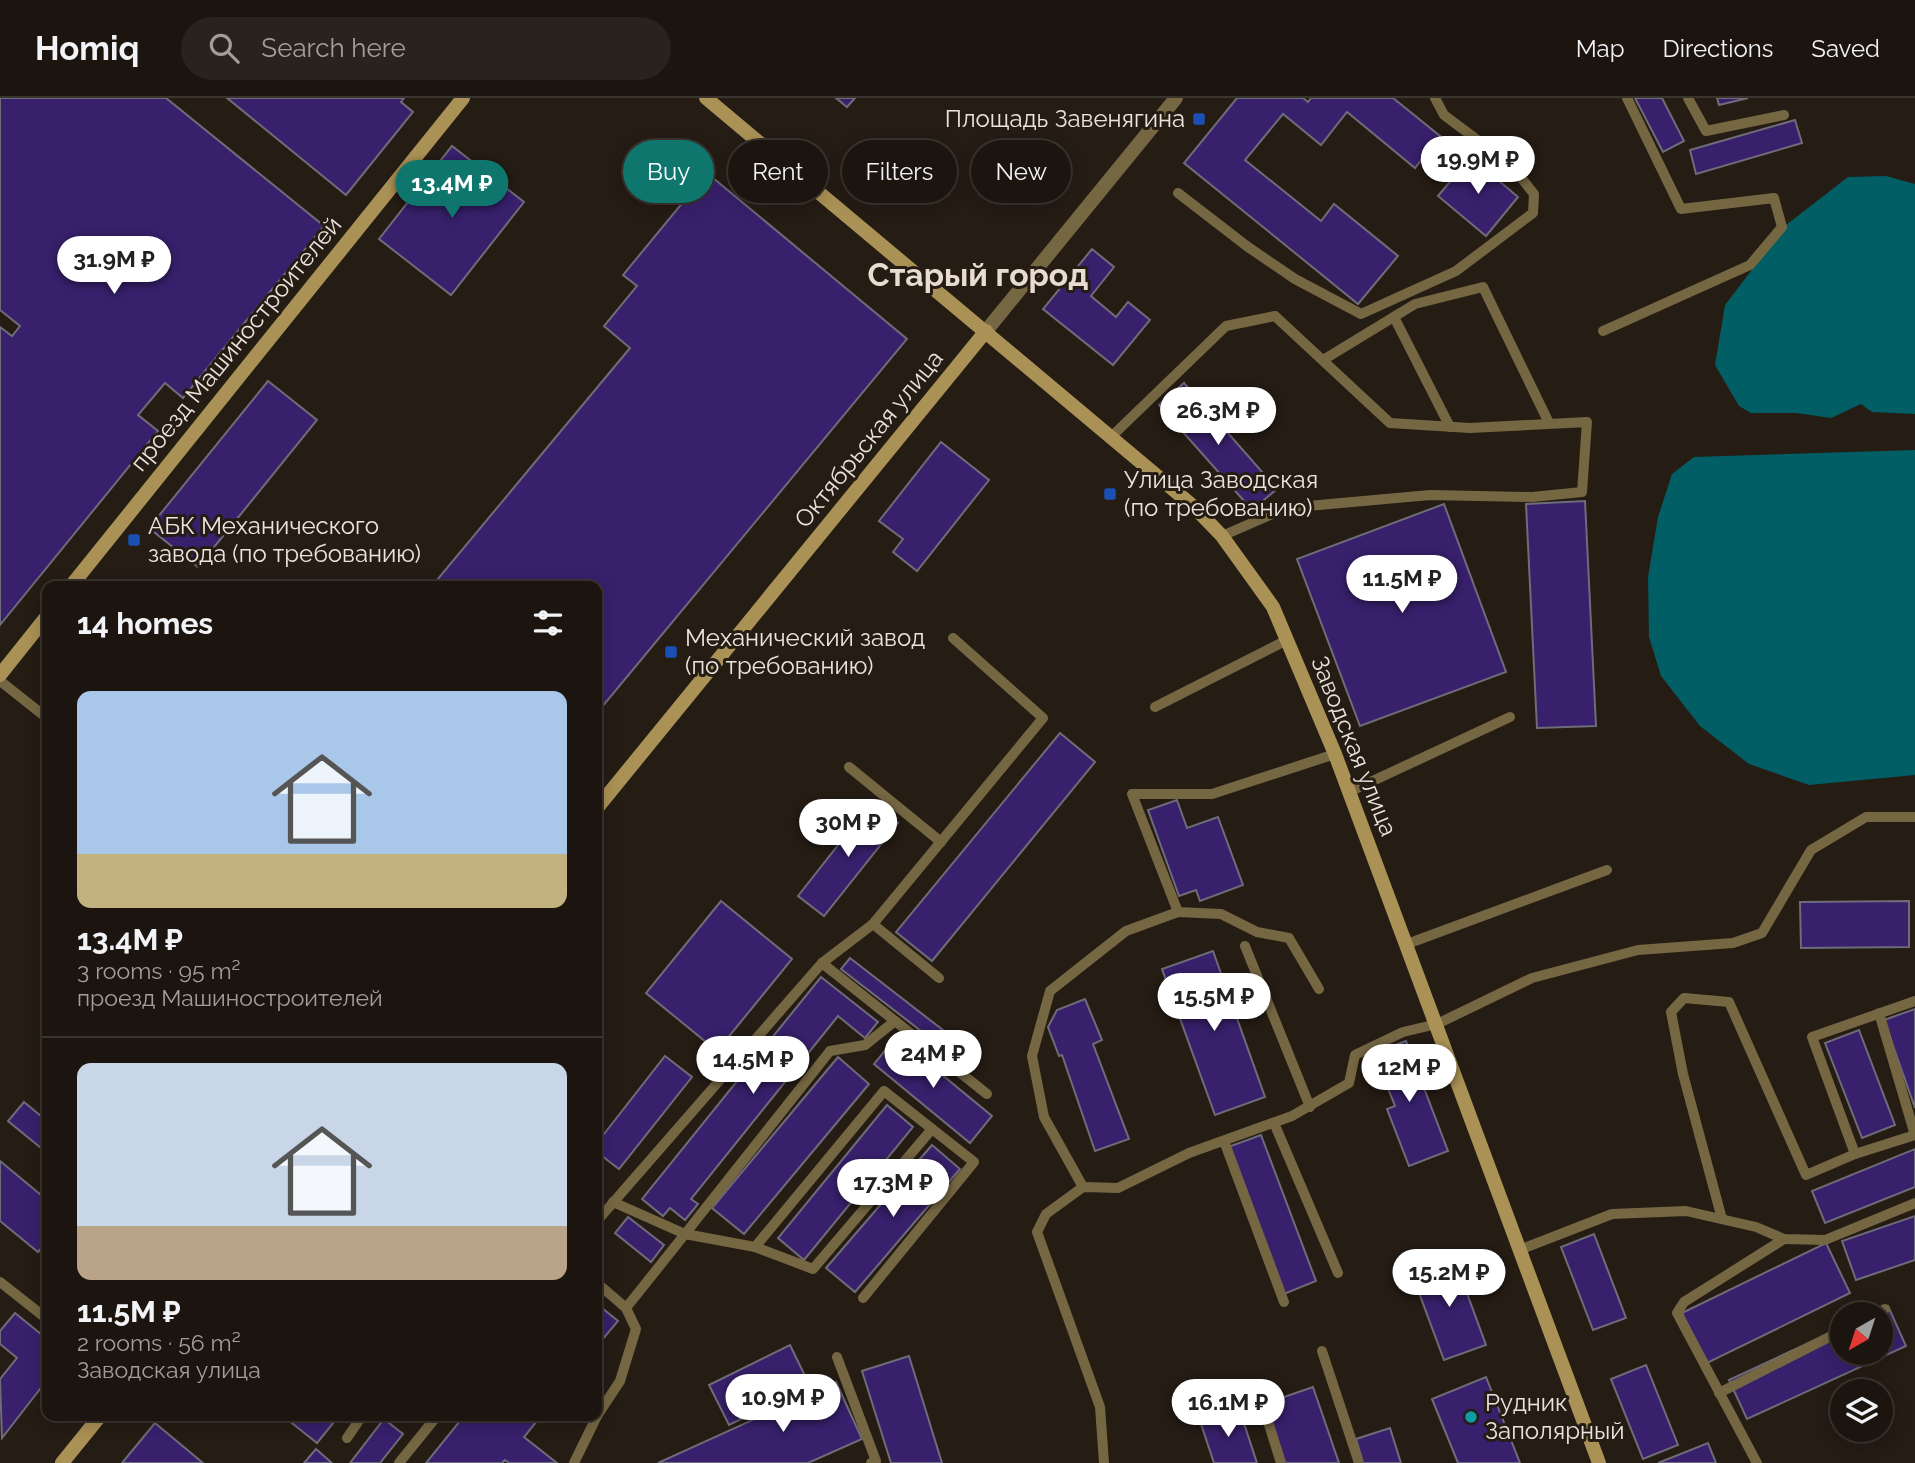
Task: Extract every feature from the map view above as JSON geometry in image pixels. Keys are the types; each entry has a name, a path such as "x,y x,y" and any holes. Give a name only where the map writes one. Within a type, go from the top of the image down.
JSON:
{"street":[{"name":"проезд Машиностроителей","path":"75,581 463,98"},
{"name":"Заводская улица","path":"706,98 1193,506 1222,536 1273,607 1335,754 1407,943 1599,1463"},
{"name":"Октябрьская улица","path":"602,802 1176,98"},
{"path":"0,675 42,622"},
{"path":"62,1463 96,1421"}],"lane":[{"path":"1178,192 1248,247 1295,279 1361,314 1456,271 1533,213 1534,194 1511,165 1444,115 1435,98"},
{"path":"1603,331 1750,265 1782,227 1774,198 1681,209 1627,98"},
{"path":"1688,98 1706,131 1784,115"},
{"path":"1323,360 1415,304 1483,286 1549,424"},
{"path":"1112,436 1226,326 1275,316 1390,423 1450,426 1587,422 1582,492 1532,497 1430,495 1286,508 1222,536"},
{"path":"1394,317 1450,426"},
{"path":"602,1215 822,963 873,924 1043,718 953,638"},
{"path":"1155,707 1287,640"},
{"path":"0,681 42,714"},
{"path":"1349,792 1510,717"},
{"path":"1178,912 1132,794 1212,794 1335,754"},
{"path":"849,767 941,842"},
{"path":"1104,1463 1100,1407 1037,1232 1046,1214 1083,1187 1118,1188 1189,1153 1274,1123 1310,1107 1349,1083 1354,1055 1403,1032 1437,1024 1532,978 1639,950 1733,943 1762,933 1811,850 1866,817 1915,817"},
{"path":"1407,943 1607,870"},
{"path":"1083,1187 1044,1117 1032,1056 1051,991 1126,931 1178,912 1222,914 1257,932 1289,938 1319,989"},
{"path":"873,924 939,978"},
{"path":"1245,946 1310,1107"},
{"path":"822,963 988,1094"},
{"path":"1722,1219 1683,1074 1671,1012 1684,998 1729,1002 1806,1175 1855,1154 1915,1135 1879,1013"},
{"path":"1855,1154 1812,1037 1915,1001"},
{"path":"626,1308 830,1051 865,1045 895,1021"},
{"path":"755,1247 884,1091 974,1163 863,1298"},
{"path":"1274,1123 1338,1273"},
{"path":"613,1202 685,1234 755,1247 813,1269 932,1129"},
{"path":"1224,1140 1284,1302"},
{"path":"1520,1250 1612,1214 1686,1211 1756,1227 1784,1239 1825,1240 1915,1203"},
{"path":"1756,1463 1677,1313 1684,1302 1784,1239"},
{"path":"1,1284 42,1315"},
{"path":"602,1287 626,1308 636,1329 620,1381 602,1408"},
{"path":"1719,1393 1830,1337"},
{"path":"1322,1351 1359,1463"},
{"path":"837,1357 875,1462"},
{"path":"1261,1399 1282,1463"},
{"path":"347,1438 359,1421"},
{"path":"399,1463 433,1421"},
{"path":"573,1463 594,1421"}],"water":[{"path":"1886,176 1915,184 1915,414 1872,412 1861,404 1831,418 1796,413 1751,413 1739,406 1715,365 1725,305 1786,225 1848,177"},
{"path":"1915,450 1915,775 1809,785 1749,764 1700,726 1661,676 1649,637 1648,577 1658,517 1672,474 1694,457"}],"building":[{"path":"0,98 166,98 324,226 183,398 165,383 138,415 158,431 0,625 0,327 12,336 20,326 0,310"},
{"path":"227,98 404,98 401,102 413,112 346,195"},
{"path":"836,98 855,98 847,107"},
{"path":"1237,98 1303,98 1308,102 1311,98 1393,98 1440,136 1415,168 1347,112 1321,145 1283,114 1245,160 1321,221 1334,204 1398,256 1358,304 1184,163"},
{"path":"1635,98 1662,98 1684,141 1663,152"},
{"path":"1717,98 1748,98 1719,105"},
{"path":"1795,120 1802,143 1696,174 1690,150"},
{"path":"452,146 524,202 451,295 379,239"},
{"path":"1471,157 1518,197 1486,236 1438,196"},
{"path":"714,179 728,190 728,203 743,203 907,339 602,707 602,581 436,581 630,348 604,326 637,286 623,275 682,203 714,203"},
{"path":"1092,249 1114,267 1091,296 1116,317 1128,302 1150,320 1113,365 1043,309"},
{"path":"268,381 317,420 198,567 149,528"},
{"path":"1184,383 1277,489 1252,510 1159,405"},
{"path":"941,442 989,480 917,571 893,552 903,539 879,521"},
{"path":"1585,501 1596,726 1537,728 1526,504"},
{"path":"1444,504 1506,672 1360,726 1297,559"},
{"path":"1060,733 1095,762 932,961 896,932"},
{"path":"1177,800 1187,828 1218,817 1243,885 1200,901 1196,890 1179,896 1148,810"},
{"path":"872,802 898,823 824,916 798,896"},
{"path":"721,901 792,959 717,1051 646,993"},
{"path":"1909,901 1909,947 1801,948 1800,902"},
{"path":"1213,951 1265,1097 1215,1115 1162,969"},
{"path":"850,958 979,1058 970,1069 841,969"},
{"path":"821,977 878,1022 865,1038 838,1016 691,1199 698,1204 685,1220 670,1208 663,1216 642,1199"},
{"path":"1085,999 1102,1040 1093,1044 1129,1139 1095,1151 1062,1055 1059,1056 1048,1027 1057,1010"},
{"path":"1915,1009 1915,1108 1884,1020"},
{"path":"1859,1030 1895,1125 1862,1138 1825,1043"},
{"path":"896,1037 992,1116 970,1143 874,1064"},
{"path":"1406,1041 1448,1151 1409,1166 1387,1109 1395,1106 1383,1076 1375,1079 1366,1056"},
{"path":"665,1056 692,1077 619,1169 602,1156 602,1137"},
{"path":"838,1057 869,1084 744,1234 712,1208"},
{"path":"24,1102 42,1117 42,1149 8,1121"},
{"path":"887,1105 913,1127 804,1260 778,1238"},
{"path":"1261,1135 1316,1281 1284,1294 1228,1147"},
{"path":"932,1145 960,1169 855,1292 826,1268"},
{"path":"1915,1149 1915,1187 1825,1223 1812,1191"},
{"path":"0,1161 42,1196 42,1248 38,1252 0,1221"},
{"path":"1915,1216 1915,1260 1856,1280 1842,1241"},
{"path":"628,1217 664,1245 651,1262 615,1233"},
{"path":"1594,1234 1626,1318 1593,1330 1561,1247"},
{"path":"1826,1243 1850,1293 1707,1363 1682,1313"},
{"path":"1454,1258 1486,1345 1444,1360 1412,1274"},
{"path":"602,1308 618,1321 602,1340"},
{"path":"15,1313 42,1335 42,1386 2,1438 0,1379 17,1358 0,1344 0,1331"},
{"path":"1894,1319 1906,1346 1894,1352"},
{"path":"1830,1333 1830,1365 1865,1365 1747,1419 1729,1380"},
{"path":"790,1345 810,1386 729,1425 709,1385"},
{"path":"909,1356 942,1463 891,1463 862,1371"},
{"path":"1646,1365 1678,1445 1643,1459 1611,1379"},
{"name":"Рудник Заполярный","path":"1486,1377 1520,1463 1458,1463 1432,1399"},
{"path":"836,1382 862,1439 808,1463 658,1463"},
{"path":"1313,1387 1339,1463 1284,1463 1264,1404"},
{"path":"1239,1408 1257,1463 1214,1463 1200,1421"},
{"path":"289,1421 335,1421 317,1443"},
{"path":"382,1421 387,1421 403,1434 380,1463 350,1463"},
{"path":"460,1421 537,1421 524,1437 557,1463 509,1463 505,1460 502,1463 426,1463"},
{"path":"155,1423 203,1463 122,1463"},
{"path":"1390,1428 1401,1463 1363,1463 1356,1439"},
{"path":"1708,1443 1716,1463 1658,1463"},
{"path":"316,1449 332,1463 304,1463"}],"place":[{"name":"Площадь Завенягина","path":"1199,119"},
{"name":"Улица Заводская (по требованию)","path":"1110,494"},
{"name":"АБК Механического завода (по требованию)","path":"134,540"},
{"name":"Механический завод (по требованию)","path":"671,652"},
{"name":"Рудник Заполярный","path":"1471,1417"}],"district":[{"name":"Старый город","path":"978,275"}]}
